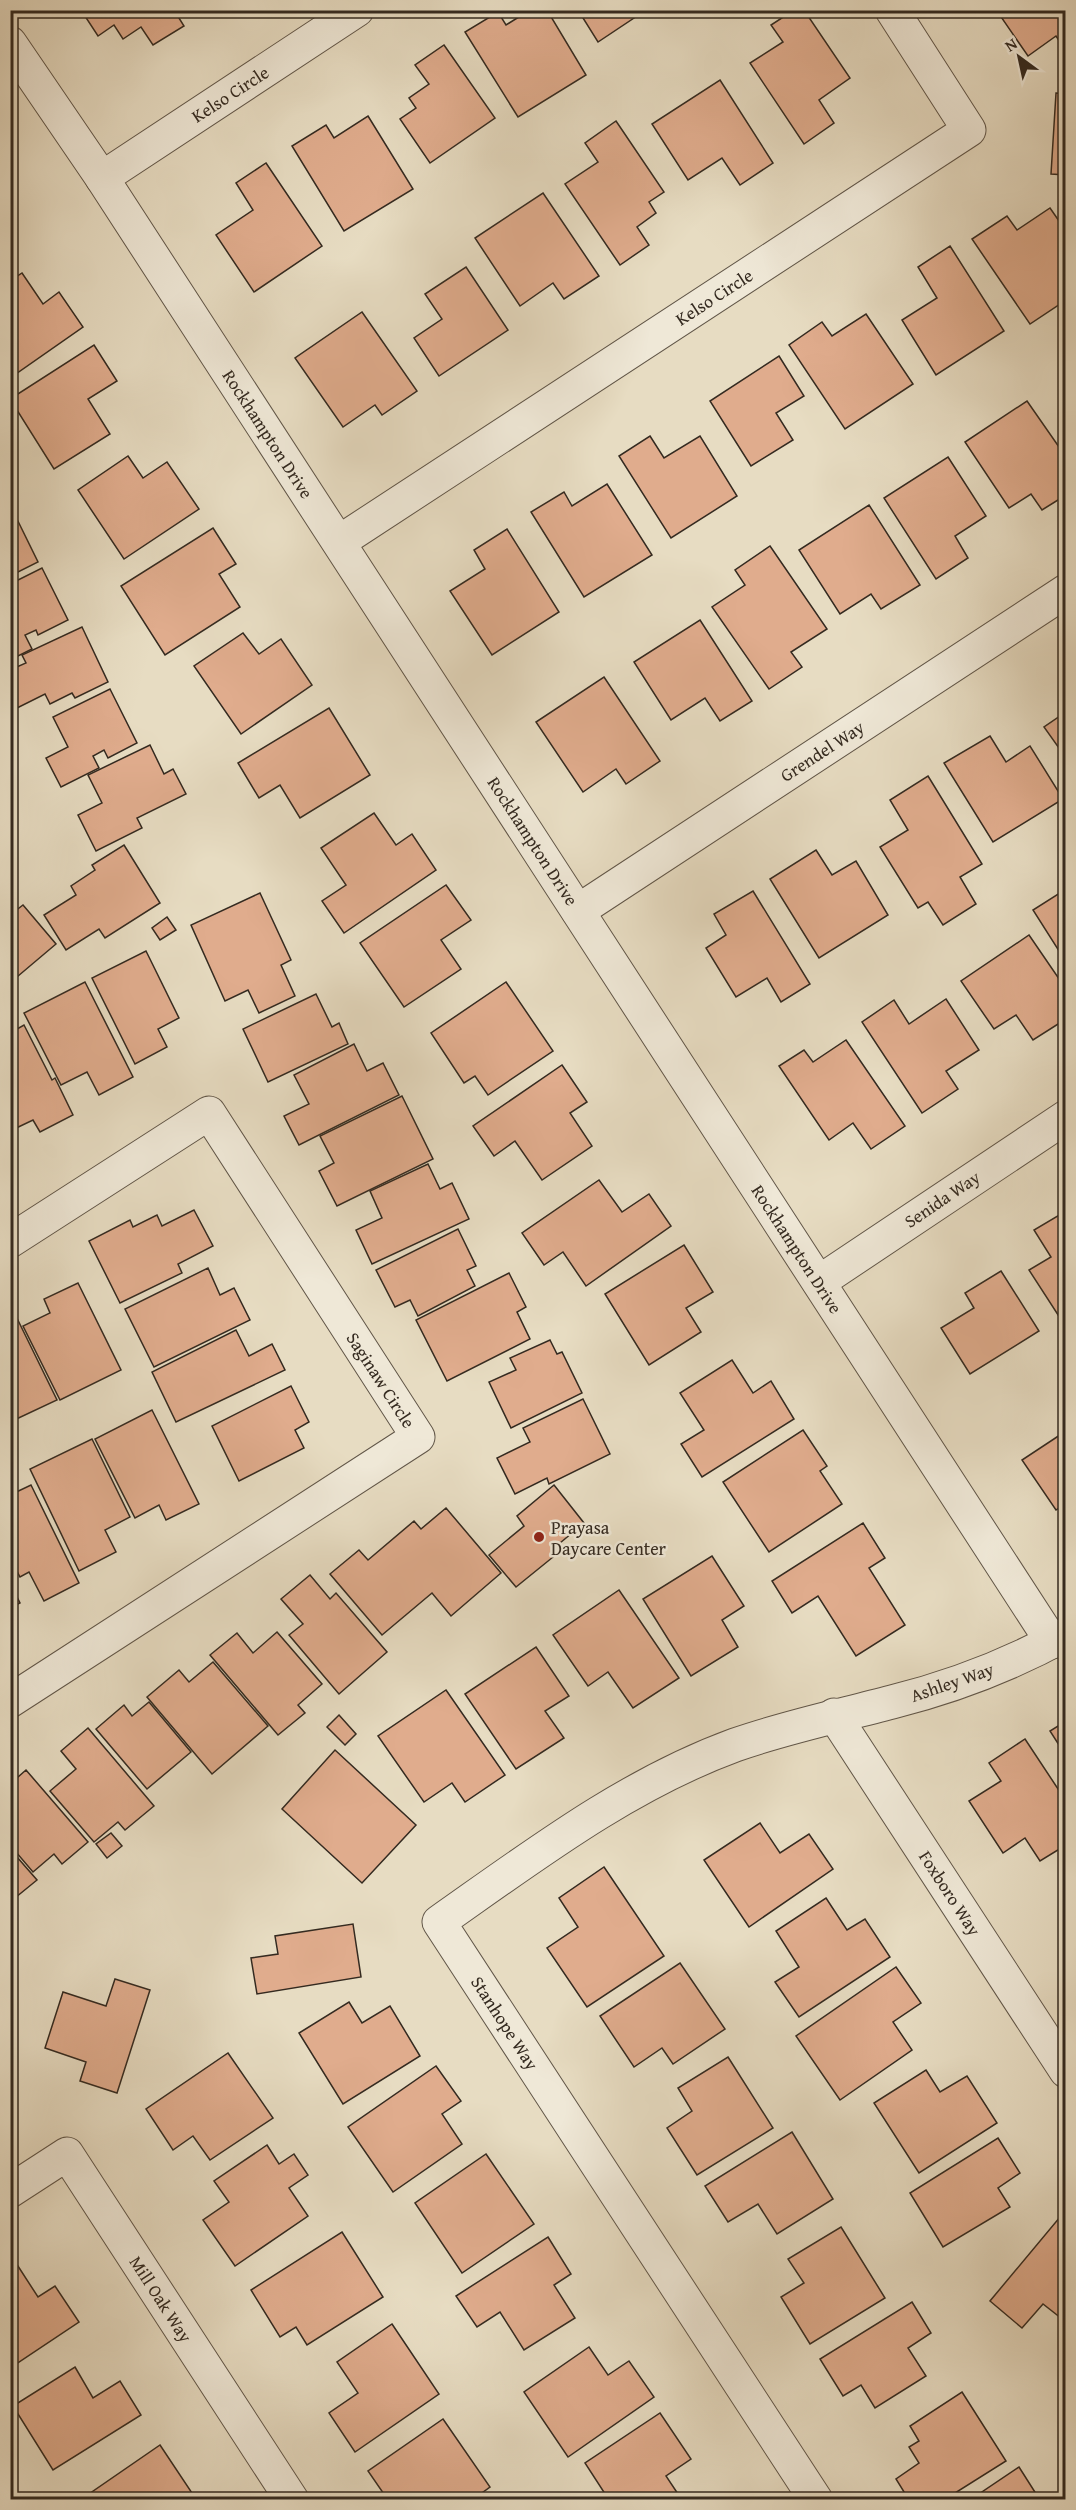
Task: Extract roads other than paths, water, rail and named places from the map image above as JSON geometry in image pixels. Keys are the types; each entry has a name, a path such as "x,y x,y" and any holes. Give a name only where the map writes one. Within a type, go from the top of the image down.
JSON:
{"street":[{"name":"Kelso Circle","path":"102,178 357,10"},
{"name":"Kelso Circle","path":"339,542 969,130 892,10"},
{"name":"Rockhampton Drive","path":"10,43 102,178 819,1282 1059,1638"},
{"name":"Grendel Way","path":"578,911 1065,591"},
{"name":"Saginaw Circle","path":"10,1241 209,1113 418,1437 10,1701"},
{"name":"Senida Way","path":"819,1282 1065,1117"},
{"name":"Ashley Way","path":"834,1715 894,1702 976,1675 1059,1638"},
{"name":"Foxboro Way","path":"834,1715 1065,2071"},
{"name":"Stanhope Way","path":"816,2499 439,1922 585,1820 657,1779 733,1746 834,1715"},
{"name":"Mill Oak Way","path":"10,2191 67,2154 292,2499"}],"place":[{"name":"Prayasa Daycare Center","path":"539,1537"}]}
